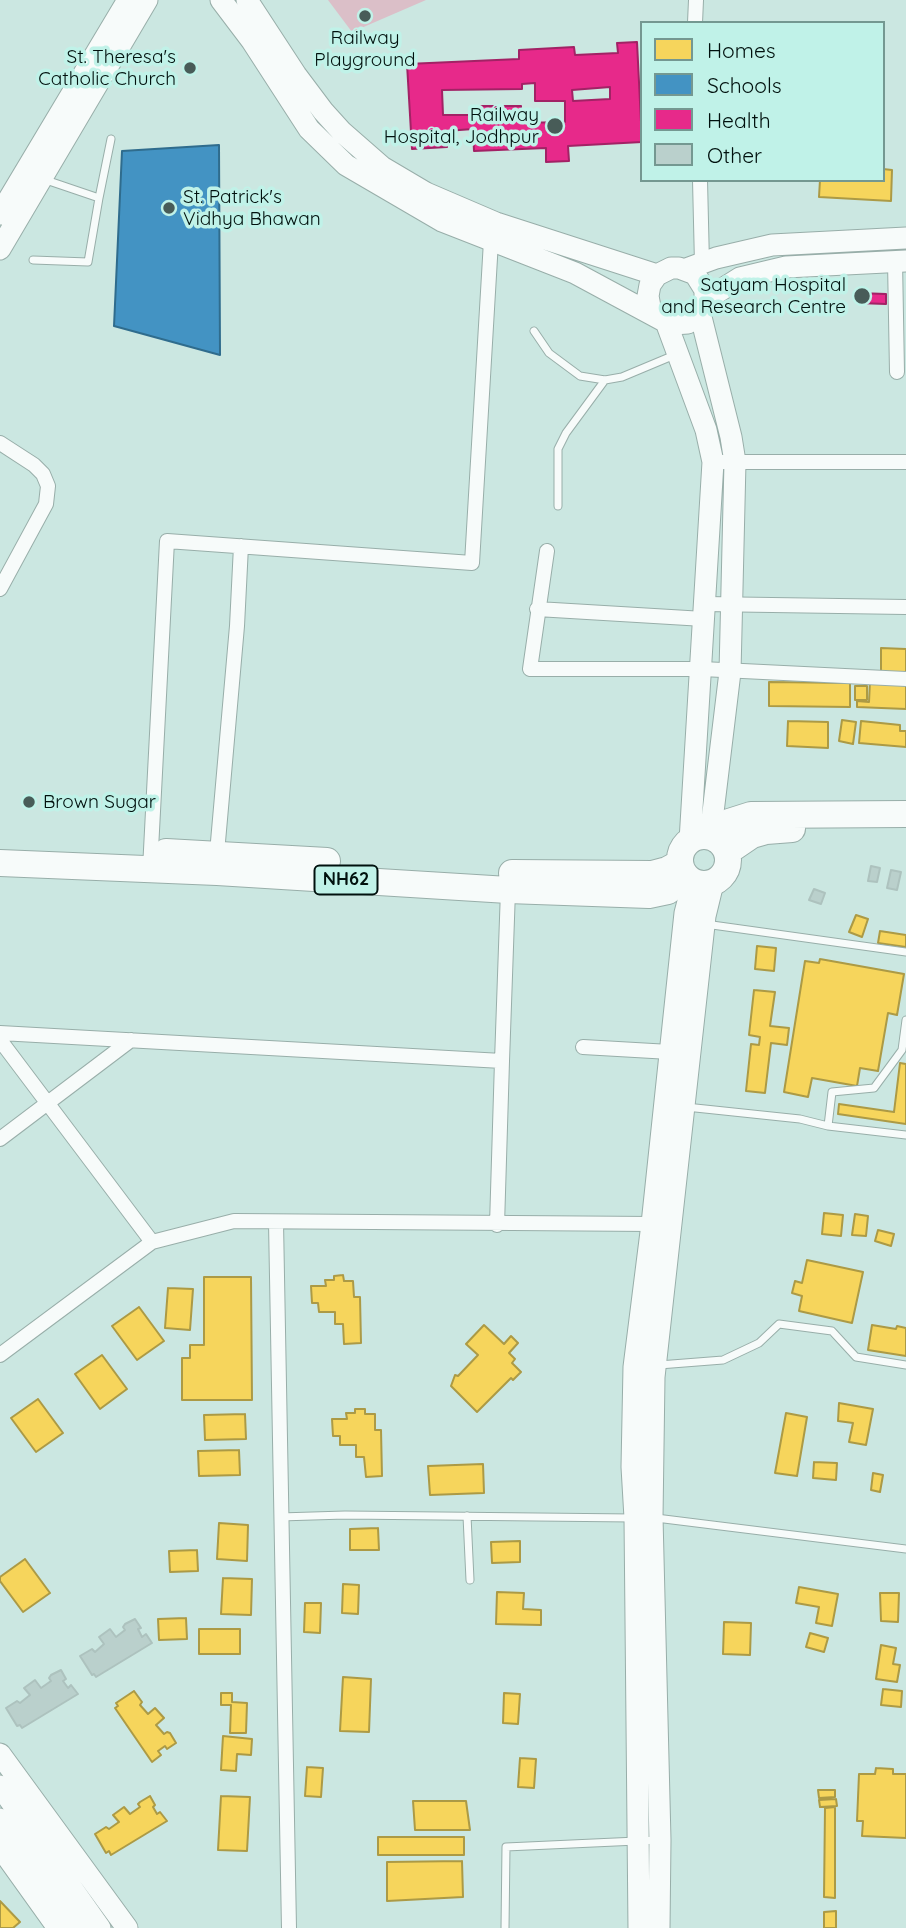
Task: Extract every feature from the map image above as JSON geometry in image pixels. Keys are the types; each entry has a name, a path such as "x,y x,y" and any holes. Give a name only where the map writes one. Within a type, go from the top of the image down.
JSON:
{"highway":[{"name":"NH62","path":"0,846 508,890 660,894 668,891 702,859 729,822 751,815 906,814"},
{"name":"NH62","path":"0,863 150,861 217,853 511,873 652,874 702,859 752,835 784,828 906,830"}],"street":[{"path":"0,214 128,0"},
{"path":"0,249 147,0"},
{"path":"221,0 252,41 309,129 346,165 442,221 575,273 661,320 673,324 688,323 702,307 740,278 786,267 900,261 897,372"},
{"path":"247,0 323,111 342,132 382,167 426,193 496,223 657,275"},
{"path":"695,0 695,21"},
{"path":"659,1928 649,1840 644,1517 674,1106 670,1052 685,913 702,859 730,672 732,605 735,462 702,307 705,290 694,267 700,182"},
{"path":"644,1517 632,1467 634,1367 652,1224 705,923 702,859 702,669 713,462 706,430 677,354 661,320 650,307 650,285 657,275 671,268 694,267 716,258 772,244 906,238"},
{"path":"150,861 167,541 472,563 491,241"},
{"path":"0,443 34,465 43,474 48,486 46,504 0,589"},
{"path":"713,462 906,462"},
{"path":"217,853 237,626 241,546"},
{"path":"547,551 530,669 702,669 906,679"},
{"path":"537,609 705,612 732,605 906,607"},
{"path":"497,1225 508,890"},
{"path":"0,1032 502,1061"},
{"path":"0,1040 152,1242"},
{"path":"0,1139 131,1040"},
{"path":"583,1047 670,1052"},
{"path":"0,1355 152,1242 234,1221 497,1225 652,1224"},
{"path":"276,1222 289,1928"},
{"path":"0,1754 127,1928"},
{"path":"0,1786 100,1928"},
{"path":"0,1819 78,1928"},
{"path":"639,1928 649,1840"},
{"path":"0,1847 58,1928"}],"lane":[{"path":"33,260 88,262 111,139"},
{"path":"42,178 99,198"},
{"path":"534,331 549,353 580,376 605,380 622,377 677,354"},
{"path":"558,506 558,449 566,433 605,380"},
{"path":"705,923 906,952"},
{"path":"828,1126 832,1092 874,1088 902,1049 906,1020"},
{"path":"674,1106 800,1119 828,1126 906,1135"},
{"path":"634,1367 723,1360 759,1343 779,1324 832,1331 856,1357 906,1365"},
{"path":"467,1516 471,1580"},
{"path":"280,1517 644,1517 906,1549"},
{"path":"505,1928 506,1847 649,1840"}],"shaded area":[{"name":"Railway Playground","path":"328,0 426,0 352,32"}],"building: Homes":[{"path":"885,169 892,170 891,201 819,197 820,182 885,182"},
{"path":"881,648 906,649 906,673 881,672"},
{"path":"870,681 906,683 906,709 857,707 857,701 869,702"},
{"path":"769,682 850,683 850,707 769,706"},
{"path":"855,686 867,686 867,700 855,700"},
{"path":"842,720 856,722 853,744 839,741"},
{"path":"788,721 828,722 828,748 787,746"},
{"path":"861,721 900,725 900,731 906,731 906,747 859,743"},
{"path":"856,915 868,919 862,937 849,932"},
{"path":"880,931 906,935 906,947 878,943"},
{"path":"757,946 776,948 774,971 755,969"},
{"path":"820,959 904,974 897,1015 888,1013 878,1071 860,1068 857,1086 812,1078 808,1097 784,1092 805,961 819,963"},
{"path":"754,990 775,992 770,1026 789,1028 787,1045 771,1043 765,1093 746,1091 751,1044 759,1045 760,1037 749,1035"},
{"path":"900,1063 906,1064 906,1124 838,1114 839,1104 894,1112"},
{"path":"824,1213 843,1215 841,1236 822,1234"},
{"path":"855,1214 868,1216 866,1236 852,1235"},
{"path":"878,1230 894,1234 891,1246 875,1241"},
{"path":"807,1260 863,1272 852,1323 799,1311 802,1296 792,1293 795,1281 802,1283"},
{"path":"343,1275 344,1281 353,1281 354,1297 360,1297 361,1343 344,1344 343,1324 335,1324 335,1312 319,1312 318,1303 312,1303 311,1286 326,1286 325,1280 334,1280 334,1276"},
{"path":"204,1277 251,1277 252,1400 182,1400 182,1358 190,1358 190,1345 204,1345"},
{"path":"168,1288 193,1289 190,1330 165,1328"},
{"path":"139,1307 164,1341 137,1360 112,1326"},
{"path":"484,1325 504,1344 511,1336 518,1343 509,1353 515,1359 512,1363 521,1372 513,1380 511,1378 477,1412 451,1386 455,1375 458,1376 478,1355 466,1344"},
{"path":"872,1325 906,1328 906,1356 868,1350"},
{"path":"102,1355 127,1389 100,1409 75,1374"},
{"path":"38,1399 63,1433 36,1452 11,1418"},
{"path":"839,1403 873,1409 866,1445 849,1442 853,1423 838,1421"},
{"path":"355,1409 365,1409 365,1414 375,1414 375,1430 381,1430 382,1476 366,1477 364,1457 356,1457 356,1445 340,1445 340,1436 333,1436 332,1419 347,1419 346,1413 355,1413"},
{"path":"786,1413 807,1417 797,1476 775,1473"},
{"path":"245,1414 246,1439 205,1440 204,1415"},
{"path":"239,1450 240,1475 199,1476 198,1451"},
{"path":"814,1462 837,1463 836,1480 813,1478"},
{"path":"483,1464 484,1493 430,1495 428,1466"},
{"path":"873,1473 883,1475 880,1492 871,1490"},
{"path":"219,1523 248,1525 247,1561 217,1559"},
{"path":"378,1528 379,1550 350,1550 350,1529"},
{"path":"520,1541 520,1562 492,1563 491,1542"},
{"path":"197,1550 198,1571 170,1572 169,1551"},
{"path":"25,1559 50,1593 23,1612 0,1581 0,1577"},
{"path":"223,1578 252,1579 251,1615 221,1614"},
{"path":"343,1584 359,1585 358,1614 342,1613"},
{"path":"799,1587 838,1594 832,1626 816,1623 819,1607 796,1603"},
{"path":"497,1592 524,1593 523,1609 541,1610 541,1625 496,1624"},
{"path":"880,1593 899,1593 898,1622 881,1621"},
{"path":"305,1603 321,1603 320,1633 304,1632"},
{"path":"186,1618 187,1639 159,1640 158,1619"},
{"path":"724,1622 751,1623 750,1655 723,1654"},
{"path":"199,1629 240,1629 240,1654 199,1654"},
{"path":"810,1633 828,1638 824,1652 806,1647"},
{"path":"881,1645 896,1648 893,1664 900,1665 897,1682 876,1679"},
{"path":"343,1677 371,1679 369,1732 340,1731"},
{"path":"883,1689 902,1691 901,1707 881,1705"},
{"path":"134,1691 142,1702 140,1705 148,1714 155,1708 164,1718 156,1725 164,1734 170,1733 176,1743 158,1751 161,1755 152,1762 115,1708 118,1706 116,1703"},
{"path":"221,1693 232,1693 232,1702 247,1703 246,1733 230,1733 231,1705 221,1705"},
{"path":"504,1693 520,1694 518,1724 503,1723"},
{"path":"223,1736 252,1739 251,1755 237,1754 236,1771 221,1770"},
{"path":"520,1758 536,1759 534,1788 518,1787"},
{"path":"307,1767 323,1768 321,1797 305,1796"},
{"path":"876,1768 893,1769 893,1774 906,1774 906,1838 862,1836 863,1821 857,1821 859,1774 875,1774"},
{"path":"818,1790 835,1790 835,1797 819,1798"},
{"path":"150,1796 157,1814 160,1812 167,1821 111,1855 109,1851 106,1853 95,1834 119,1822 113,1815 124,1807 130,1814 140,1807 140,1802"},
{"path":"221,1796 250,1797 247,1851 218,1850"},
{"path":"836,1799 837,1806 820,1807 819,1800"},
{"path":"413,1801 466,1801 470,1830 415,1830"},
{"path":"835,1807 835,1898 824,1897 825,1808"},
{"path":"378,1837 464,1837 464,1855 378,1855"},
{"path":"462,1861 463,1897 387,1901 387,1862"},
{"path":"0,1901 20,1922 13,1928 0,1928"},
{"path":"836,1911 836,1928 824,1928 824,1912"}],"building: Schools":[{"name":"St. Patrick's Vidhya Bhawan","path":"219,145 220,355 114,326 122,151"}],"building: Health":[{"path":"637,42 640,142 568,146 569,161 546,162 546,148 474,151 473,129 446,131 447,147 412,149 407,64 519,59 519,50 574,47 575,55 618,53 617,43","holes":["535,83 535,101 565,101 565,122 521,123 521,106 472,106 472,115 443,115 442,90 522,89 522,84","610,87 610,99 573,101 572,90"]},
{"path":"858,293 886,294 886,304 858,303"}],"building: Other":[{"path":"871,866 880,868 877,882 868,881"},
{"path":"891,870 901,872 897,890 887,888"},
{"path":"814,889 825,893 821,904 809,900"},
{"path":"135,1619 141,1628 138,1629 142,1637 146,1634 152,1643 96,1677 92,1675 80,1656 92,1649 95,1652 104,1644 99,1637 110,1629 116,1637 125,1630 125,1624"},
{"path":"61,1670 66,1679 63,1681 68,1688 71,1685 78,1694 22,1728 17,1726 6,1708 17,1701 20,1703 30,1695 24,1688 35,1680 41,1688 51,1681 51,1675"}],"place":[{"name":"Railway Playground","path":"365,16"},
{"name":"St. Theresa's Catholic Church","path":"190,68"},
{"name":"Railway Hospital, Jodhpur","path":"555,126"},
{"name":"St. Patrick's Vidhya Bhawan","path":"169,208"},
{"name":"Satyam Hospital and Research Centre","path":"862,296"},
{"name":"Brown Sugar","path":"29,802"}]}
